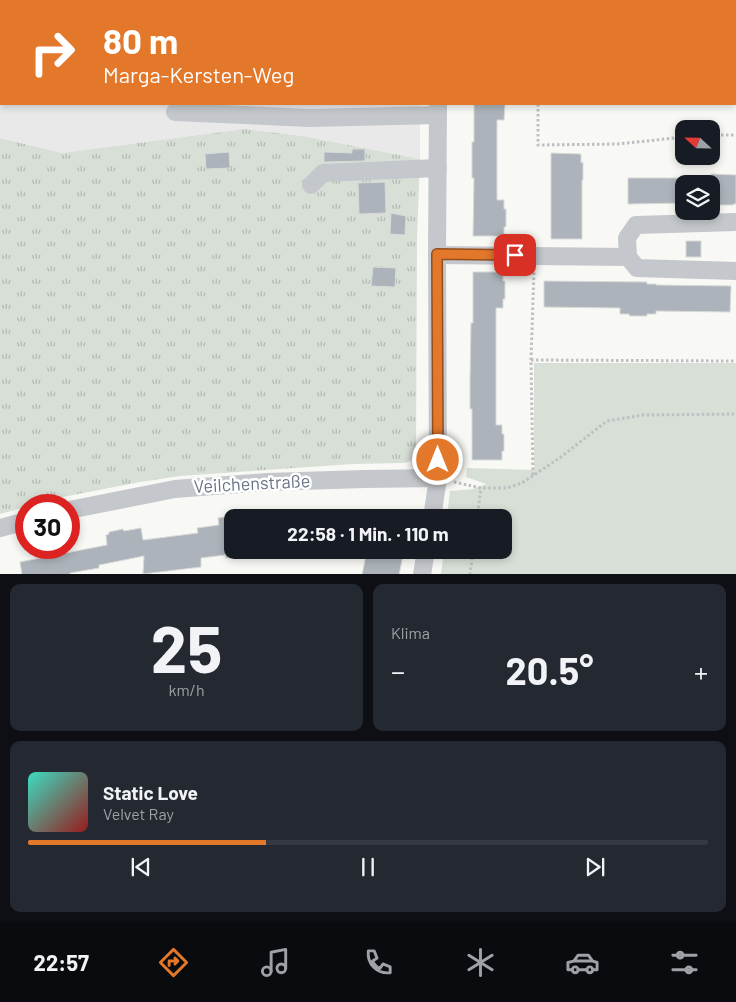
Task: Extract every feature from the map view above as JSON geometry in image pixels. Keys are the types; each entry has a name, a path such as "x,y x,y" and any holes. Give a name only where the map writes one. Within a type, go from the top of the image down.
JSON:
{"street":[{"path":"175,112 310,118 334,110 438,109 438,478 433,509"},
{"path":"312,185 323,173 438,168"},
{"path":"736,222 636,224 627,238 628,257 637,268 736,270"},
{"path":"437,254 628,257"},
{"name":"Veilchenstraße","path":"80,508 175,489 267,482 438,478"},
{"path":"0,528 15,524"},
{"path":"422,574 424,559"}],"path":[{"path":"538,105 538,146 618,144 675,138"},
{"path":"720,135 736,135"},
{"path":"533,476 531,360 534,255"},
{"path":"531,360 736,361"},
{"path":"438,478 480,488 507,488 522,483 533,476 607,421 643,415 736,414"},
{"path":"478,509 480,488"},
{"path":"470,574 472,559"}],"shaded area":[{"path":"0,105 420,105 420,159 303,136 244,129 62,153 0,138"}],"green space":[{"path":"244,129 303,136 420,159 417,238 416,452 414,457 410,461 403,463 353,464 180,476 78,494 15,494 15,510 0,514 0,138 62,153"},
{"path":"534,363 736,363 736,574 441,574 443,559 512,559 512,509 448,509 450,491 473,489 486,484 466,477 467,468 534,470"}],"building":[{"path":"474,105 505,105 504,120 497,120 497,200 504,200 504,209 506,209 504,236 473,236 474,178 472,178 472,142 474,142"},
{"path":"352,149 365,149 365,161 324,162 324,152 352,153"},
{"path":"229,152 230,168 206,169 205,154"},
{"path":"551,153 581,154 581,163 583,162 582,239 551,239"},
{"path":"711,174 736,175 736,204 720,205 720,175"},
{"path":"628,178 675,178 675,203 628,204"},
{"path":"385,182 386,213 359,214 358,183"},
{"path":"391,213 406,216 405,235 390,234"},
{"path":"686,241 701,241 701,257 686,257"},
{"path":"373,267 396,268 395,287 371,286"},
{"path":"473,272 503,272 503,281 505,281 503,308 496,308 496,425 502,425 502,434 504,434 502,460 472,460 470,379"},
{"path":"544,281 647,282 647,284 656,285 731,286 730,312 656,311 656,314 647,314 647,316 630,316 629,314 620,314 620,308 544,307"},
{"path":"224,517 224,555 201,558 201,567 143,574 144,556 99,565 99,568 70,574 22,574 20,562 35,559 80,559 80,550 107,545 106,535 109,532 141,528 143,540 198,533 197,528 219,525 218,518"},
{"path":"365,559 402,559 399,574 362,574"}],"route":[{"path":"438,460 437,254 515,255"}]}
